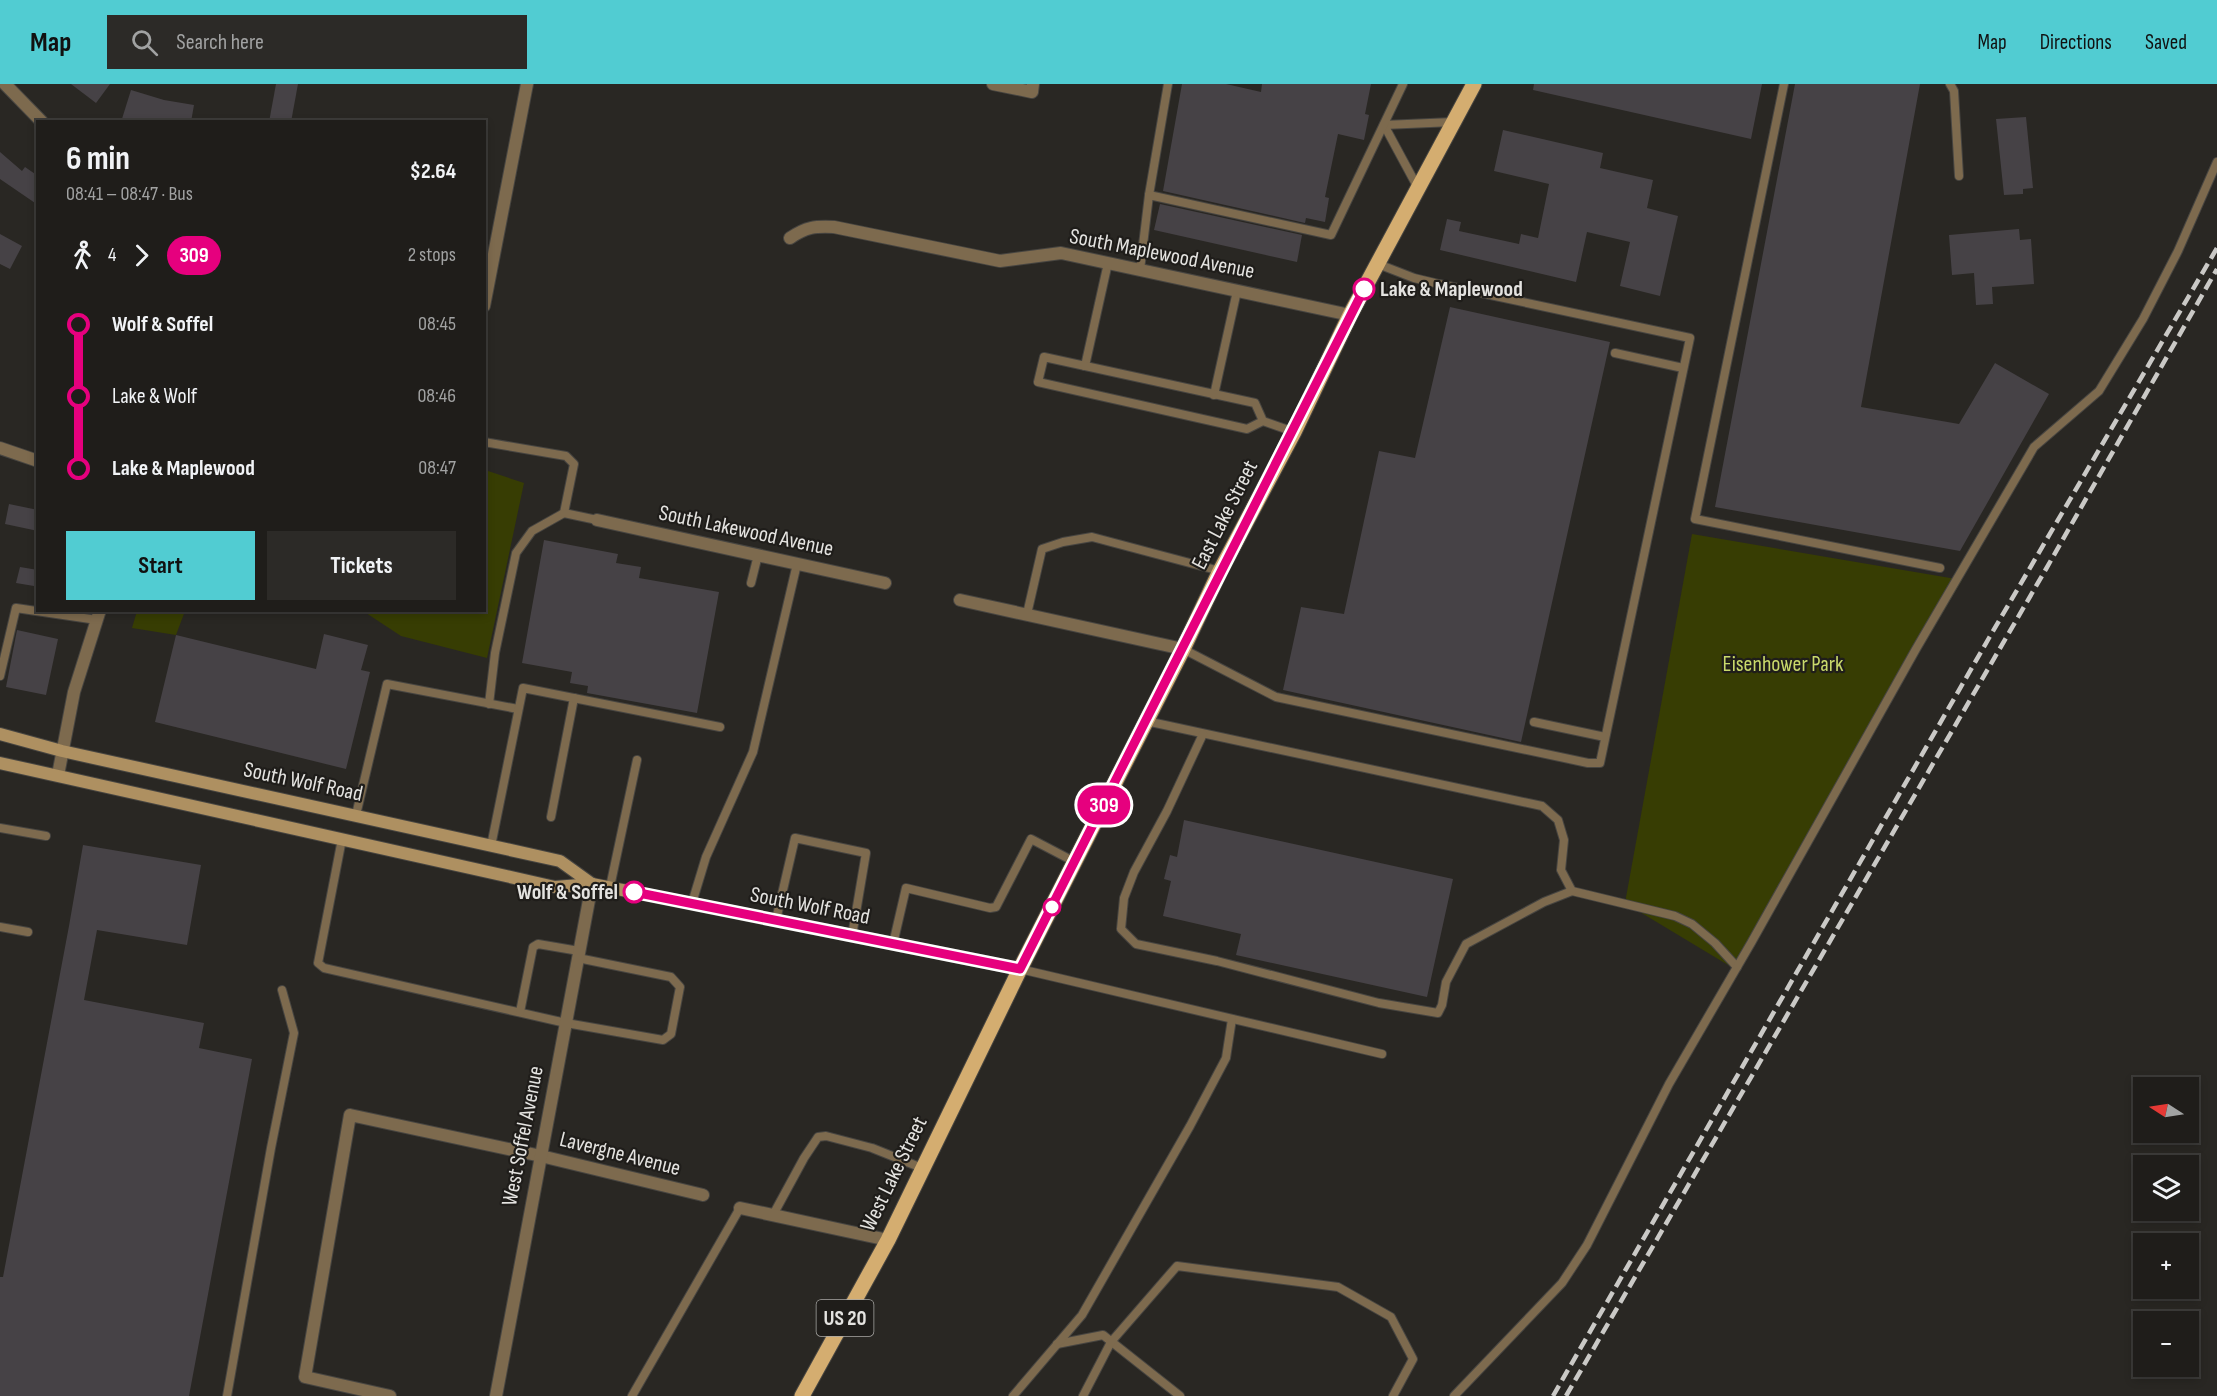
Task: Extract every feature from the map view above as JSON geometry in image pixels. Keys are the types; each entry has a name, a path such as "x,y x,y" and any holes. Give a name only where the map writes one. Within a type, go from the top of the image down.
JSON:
{"main road":[{"name":"East Lake Street","path":"1020,969 1183,649 1220,571 1294,432 1350,315 1474,84"},
{"name":"South Wolf Road","path":"0,734 63,751 560,861 592,884"},
{"name":"South Wolf Road","path":"0,762 555,887 592,884 610,887 1020,969"},
{"name":"West Lake Street","path":"802,1396 888,1240 1020,969"}],"street":[{"path":"6,84 40,120"},
{"path":"486,287 491,241 527,84"},
{"path":"993,84 1032,92 1034,84"},
{"name":"South Maplewood Avenue","path":"790,238 803,229 819,226 834,227 1000,261 1061,253 1350,315"},
{"path":"0,448 36,460"},
{"name":"South Lakewood Avenue","path":"597,520 885,583"},
{"path":"960,600 1183,649"},
{"path":"58,775 74,692 99,615"},
{"name":"West Soffel Avenue","path":"496,1396 592,884"},
{"name":"Lavergne Avenue","path":"390,1396 305,1377 350,1115 541,1156 703,1196"},
{"path":"740,1208 888,1240"}],"lane":[{"path":"1140,270 1149,195 1168,84"},
{"path":"1149,195 1331,235 1403,84"},
{"path":"1784,84 1695,519 1940,568"},
{"path":"1950,84 1954,91 1959,176"},
{"path":"1384,125 1453,122"},
{"path":"1384,125 1418,188"},
{"path":"1454,1396 1562,1283 1587,1245 1669,1084 1869,730 2034,447 2099,391 2143,319 2178,251 2217,162"},
{"path":"1085,366 1108,263"},
{"path":"1183,649 1276,697 1600,763 1690,338 1430,282 1378,264"},
{"path":"1214,395 1238,291"},
{"path":"1615,353 1683,368"},
{"path":"1263,421 1255,403 1044,357 1038,382 1247,429 1263,421 1294,432"},
{"path":"486,442 566,456 574,464 564,513"},
{"path":"489,704 495,653 516,553 532,531 564,513 597,520"},
{"path":"1027,614 1042,549 1062,542 1092,537 1220,571"},
{"path":"751,583 758,555"},
{"path":"692,903 706,857 753,752 797,564"},
{"path":"0,676 16,608 36,610"},
{"path":"63,612 99,615"},
{"path":"356,816 387,684 518,709"},
{"path":"491,846 523,688 720,727"},
{"path":"551,818 574,698"},
{"path":"1146,721 1542,806 1558,820 1564,840 1561,870 1572,891"},
{"path":"1534,722 1605,737"},
{"path":"1203,734 1167,811 1134,872 1124,898 1121,928 1136,944 1379,1003 1438,1013 1442,1005 1446,982 1466,944 1544,902 1572,891 1675,916 1692,924 1737,967"},
{"path":"610,887 637,760"},
{"path":"0,828 46,836"},
{"path":"776,920 795,838 866,853 852,936"},
{"path":"342,839 318,963 324,968 566,1023 663,1040 671,1034 680,987 670,977 538,944 533,947 520,1012"},
{"path":"893,944 906,888 990,908 996,907 1031,839 1075,862"},
{"path":"0,927 28,932"},
{"path":"1020,969 1382,1054"},
{"path":"227,1396 294,1033 282,990"},
{"path":"1014,1396 1082,1315 1190,1126 1226,1058 1232,1019"},
{"path":"773,1215 818,1137 826,1136 872,1148 922,1168"},
{"path":"632,1396 740,1208"},
{"path":"1083,1396 1111,1342 1177,1266 1338,1287 1391,1317 1413,1359 1393,1396"},
{"path":"1057,1345 1103,1335 1180,1396"}],"green space":[{"path":"486,470 524,483 487,658 401,636 365,612 486,612"},
{"name":"Eisenhower Park","path":"1692,534 1962,580 1733,968 1625,903"},
{"path":"136,612 185,612 176,635 132,628"}],"building":[{"path":"71,84 110,84 96,103"},
{"path":"276,84 298,84 291,120 269,120"},
{"path":"1182,84 1226,84 1261,92 1262,84 1371,84 1365,114 1369,115 1364,140 1338,134 1325,197 1329,198 1325,222 1306,218 1305,223 1163,191"},
{"path":"1534,84 1762,84 1751,139 1533,90"},
{"path":"1795,84 1920,84 1861,407 1959,424 1995,363 2049,394 1960,551 1715,507"},
{"path":"131,90 164,100 194,105 191,120 122,120"},
{"path":"2026,117 2033,188 2023,189 2023,194 2004,195 1996,119"},
{"path":"1503,130 1603,153 1600,168 1653,180 1647,208 1678,216 1660,296 1620,286 1630,242 1587,232 1576,282 1440,250 1447,219 1461,222 1459,231 1519,244 1521,234 1538,238 1549,184 1494,171"},
{"path":"0,152 22,171 25,167 36,175 36,204 0,179"},
{"path":"1160,204 1302,235 1297,262 1154,230"},
{"path":"2019,229 2020,240 2031,239 2034,284 1992,287 1993,304 1976,305 1974,273 1952,275 1949,235"},
{"path":"0,234 22,246 10,269 0,264"},
{"path":"1450,307 1610,342 1521,742 1283,690 1301,607 1344,614 1379,451 1415,458"},
{"path":"9,504 36,510 36,531 5,524"},
{"path":"544,540 618,554 616,563 641,567 639,578 719,592 697,713 587,693 588,686 570,683 572,672 522,663"},
{"path":"20,567 36,570 34,586 16,583"},
{"path":"17,630 58,639 46,695 6,687"},
{"path":"324,634 368,645 361,670 370,672 346,769 155,722 176,635 316,669"},
{"path":"1184,820 1453,879 1427,997 1236,955 1241,934 1163,916 1171,881 1164,879 1170,855 1177,857"},
{"path":"83,845 201,865 187,945 97,930 84,1000 204,1023 199,1048 252,1059 189,1396 0,1396 0,1277 3,1277"}],"railway":[{"path":"1553,1396 1989,638 2217,248"},
{"path":"1566,1396 2046,569 2217,269"}],"bus line":[{"name":"309","path":"634,892 1020,969 1183,649 1220,571 1294,432 1364,289"}],"place":[{"name":"Lake & Maplewood","path":"1364,289"},
{"name":"Wolf & Soffel","path":"634,892"}]}
